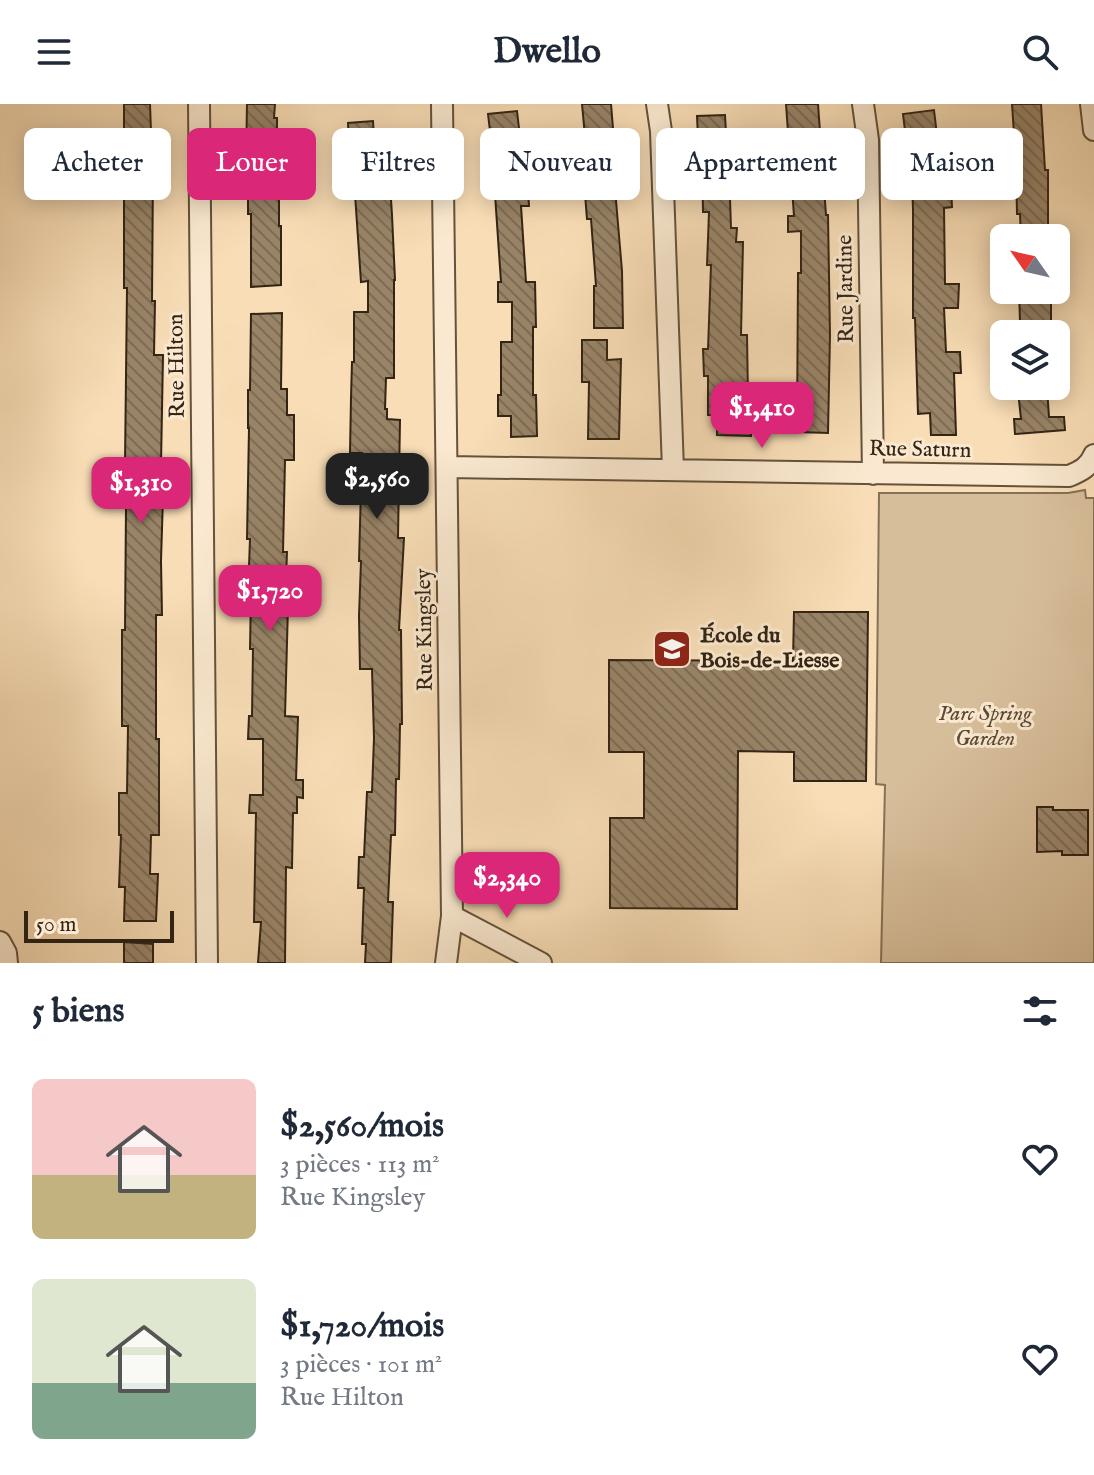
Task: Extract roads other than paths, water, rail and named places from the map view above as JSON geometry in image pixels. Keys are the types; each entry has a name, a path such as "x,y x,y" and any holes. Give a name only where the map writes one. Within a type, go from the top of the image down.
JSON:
{"street":[{"name":"Rue Hilton","path":"199,104 207,963"},
{"name":"Rue Kingsley","path":"442,104 452,916 446,963"},
{"path":"657,104 661,131 673,470"},
{"name":"Rue Jardine","path":"863,104 868,140 873,474"},
{"path":"1091,104 1094,130"},
{"name":"Rue Saturn","path":"448,467 1069,476 1083,470 1094,455"},
{"path":"452,916 541,963"},
{"path":"0,942 7,963"}],"place":[{"name":"École du Bois-de-Liesse","path":"672,649"}],"park label":[{"name":"Parc Spring Garden","path":"985,726"}]}
